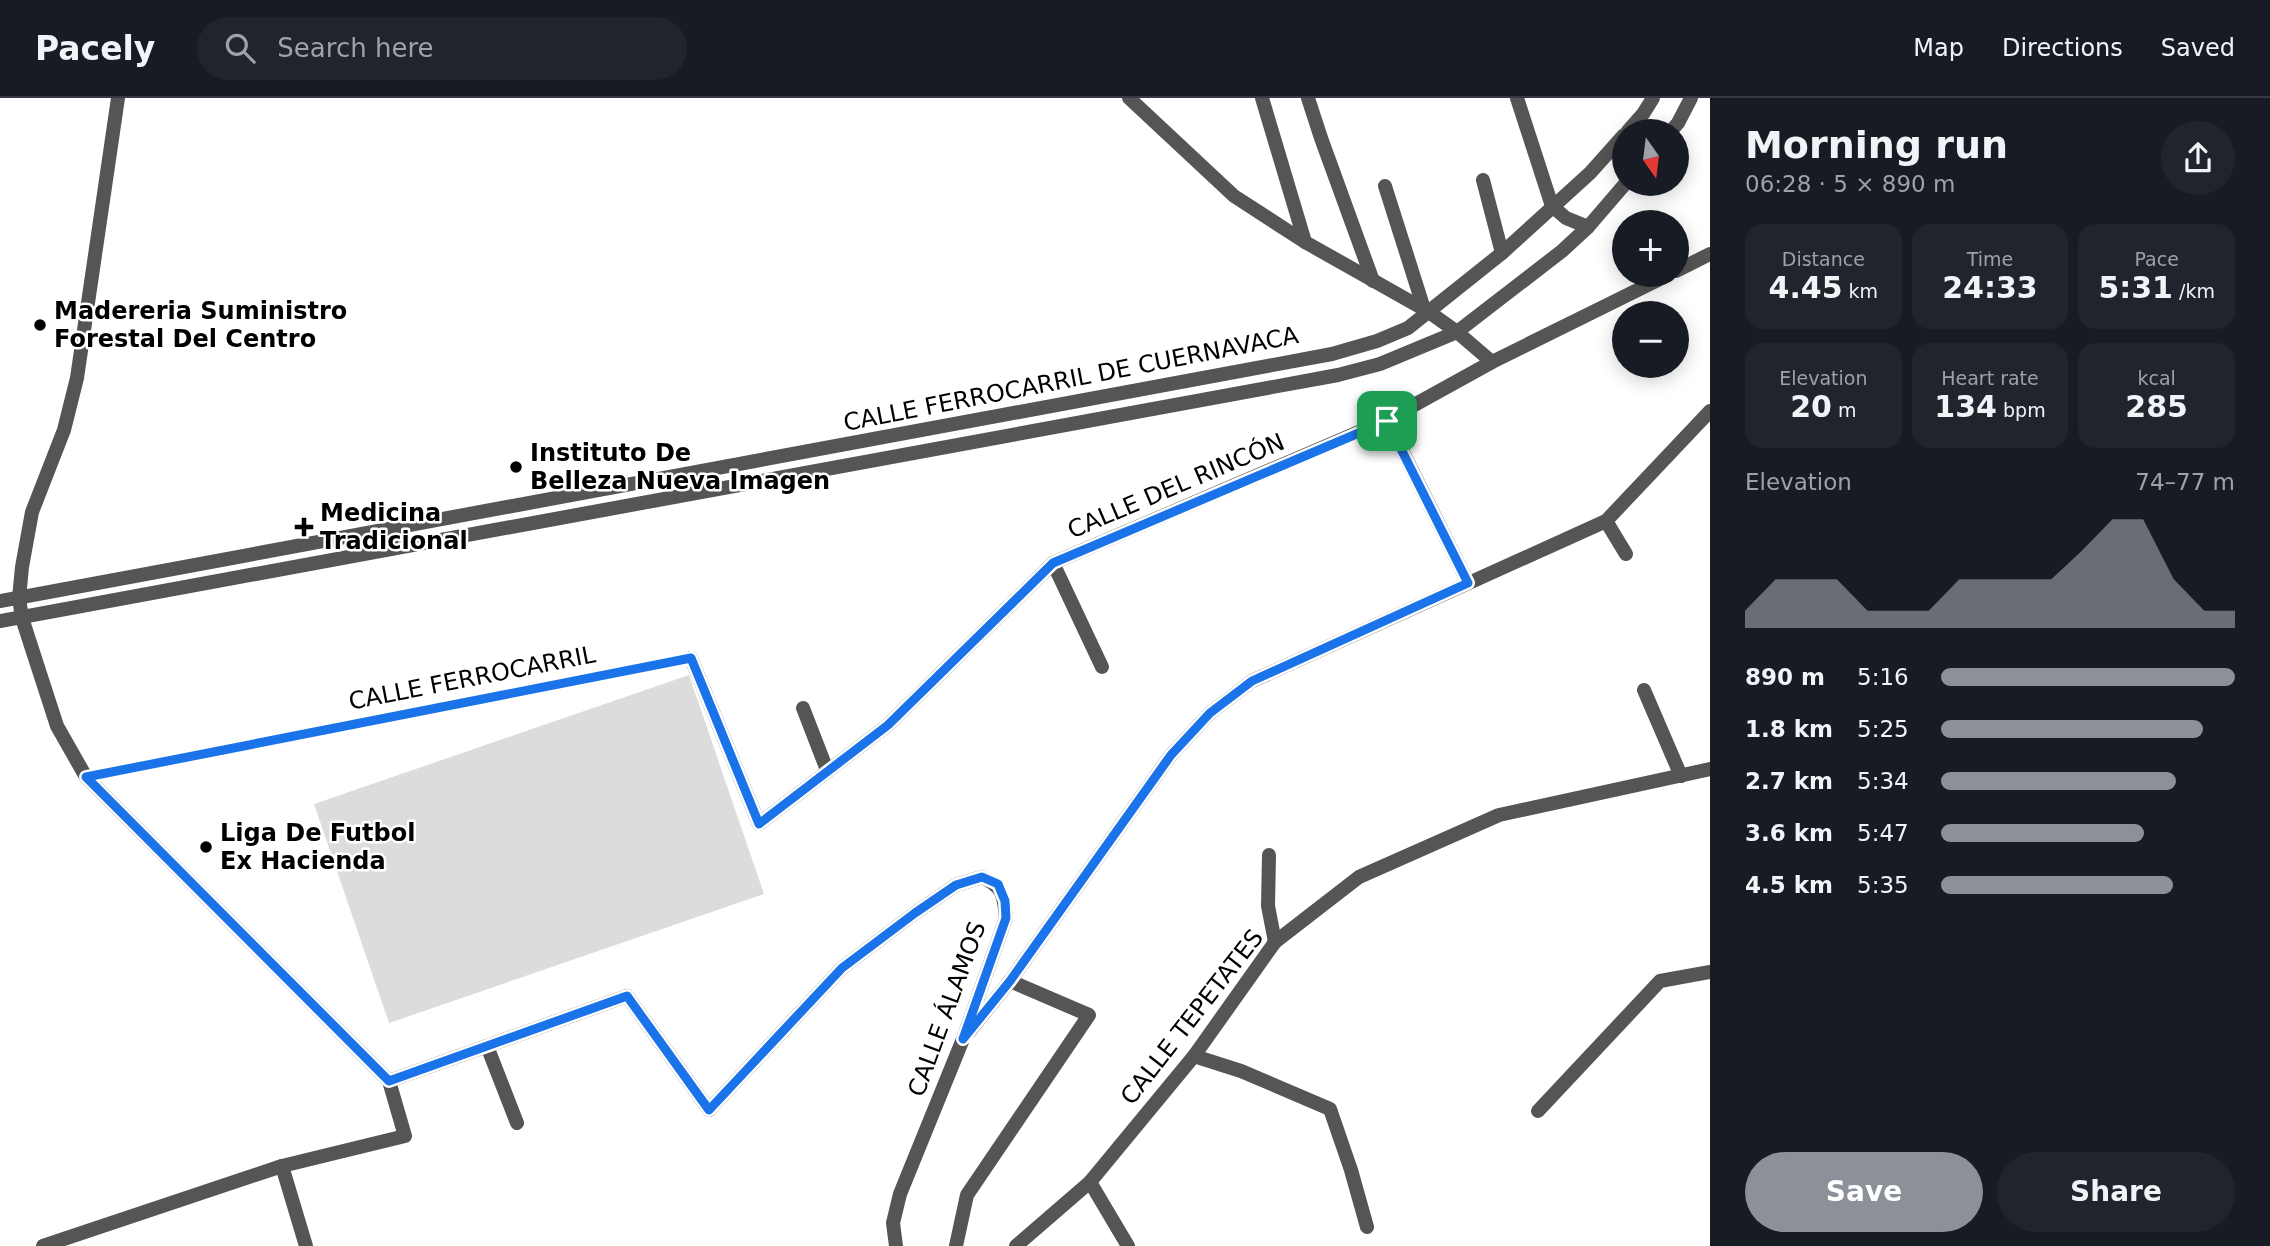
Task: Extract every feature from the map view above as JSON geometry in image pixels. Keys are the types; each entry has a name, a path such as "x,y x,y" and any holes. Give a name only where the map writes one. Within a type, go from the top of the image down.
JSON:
{"street":[{"path":"43,1246 282,1166 405,1136 389,1081 86,777 57,726 22,618 19,598 32,512 64,430 77,378 118,98"},
{"path":"1129,98 1234,196 1305,242 1427,312 1457,332 1492,362"},
{"path":"1262,98 1305,242"},
{"path":"1308,98 1373,281"},
{"path":"1517,98 1552,206 1566,218 1588,227"},
{"path":"1637,98 1643,114"},
{"path":"1639,119 1653,98"},
{"path":"1680,119 1691,98"},
{"name":"CALLE FERROCARRIL DE CUERNAVACA","path":"0,601 1332,354 1377,341 1408,328 1502,253 1590,173 1612,148"},
{"path":"1483,180 1502,253"},
{"path":"1385,186 1427,312"},
{"name":"CALLE FERROCARRIL DE CUERNAVACA","path":"0,621 1338,375 1380,364 1457,332 1520,286 1588,227 1615,196"},
{"path":"1689,264 1710,254"},
{"name":"CALLE DEL RINCÓN","path":"691,658 759,824 888,725 1053,563 1387,421 1492,362 1644,287"},
{"path":"963,1039 1010,981 1171,755 1210,713 1252,681 1606,521 1710,411"},
{"path":"1387,421 1468,583"},
{"path":"1606,521 1626,554"},
{"path":"1053,563 1102,667"},
{"path":"1644,690 1681,776"},
{"path":"803,708 827,770"},
{"name":"CALLE TEPETATES","path":"1016,1246 1090,1182 1194,1056 1275,942 1359,877 1499,815 1710,769"},
{"path":"1269,855 1268,906 1275,942"},
{"name":"CALLE ÁLAMOS","path":"487,1046 627,996 709,1110 842,968 956,885 982,877 998,884 1005,901 1006,918 963,1039 900,1194 893,1223 896,1246"},
{"path":"1538,1111 1660,981 1710,972"},
{"path":"956,1246 967,1195 1089,1015 1010,981"},
{"path":"389,1081 487,1046 517,1123"},
{"path":"1194,1056 1241,1071 1329,1109 1351,1170 1367,1227"},
{"path":"282,1166 306,1246"},
{"path":"1090,1182 1128,1246"}],"path":[{"name":"CALLE FERROCARRIL","path":"86,777 691,658"}],"shaded area":[{"path":"689,675 764,894 389,1023 314,804"}],"place":[{"name":"Madereria Suministro Forestal Del Centro","path":"40,325"},
{"name":"Instituto De Belleza Nueva Imagen","path":"516,467"},
{"name":"Medicina Tradicional","path":"304,527"},
{"name":"Liga De Futbol Ex Hacienda","path":"206,847"}],"route":[{"path":"1387,421 1468,583 1252,681 1210,713 1171,755 1010,981 963,1039 1006,918 1005,901 998,884 982,877 956,885 842,968 709,1110 627,996 389,1081 86,777 691,658 759,824 888,725 1053,563 1387,421"}]}
